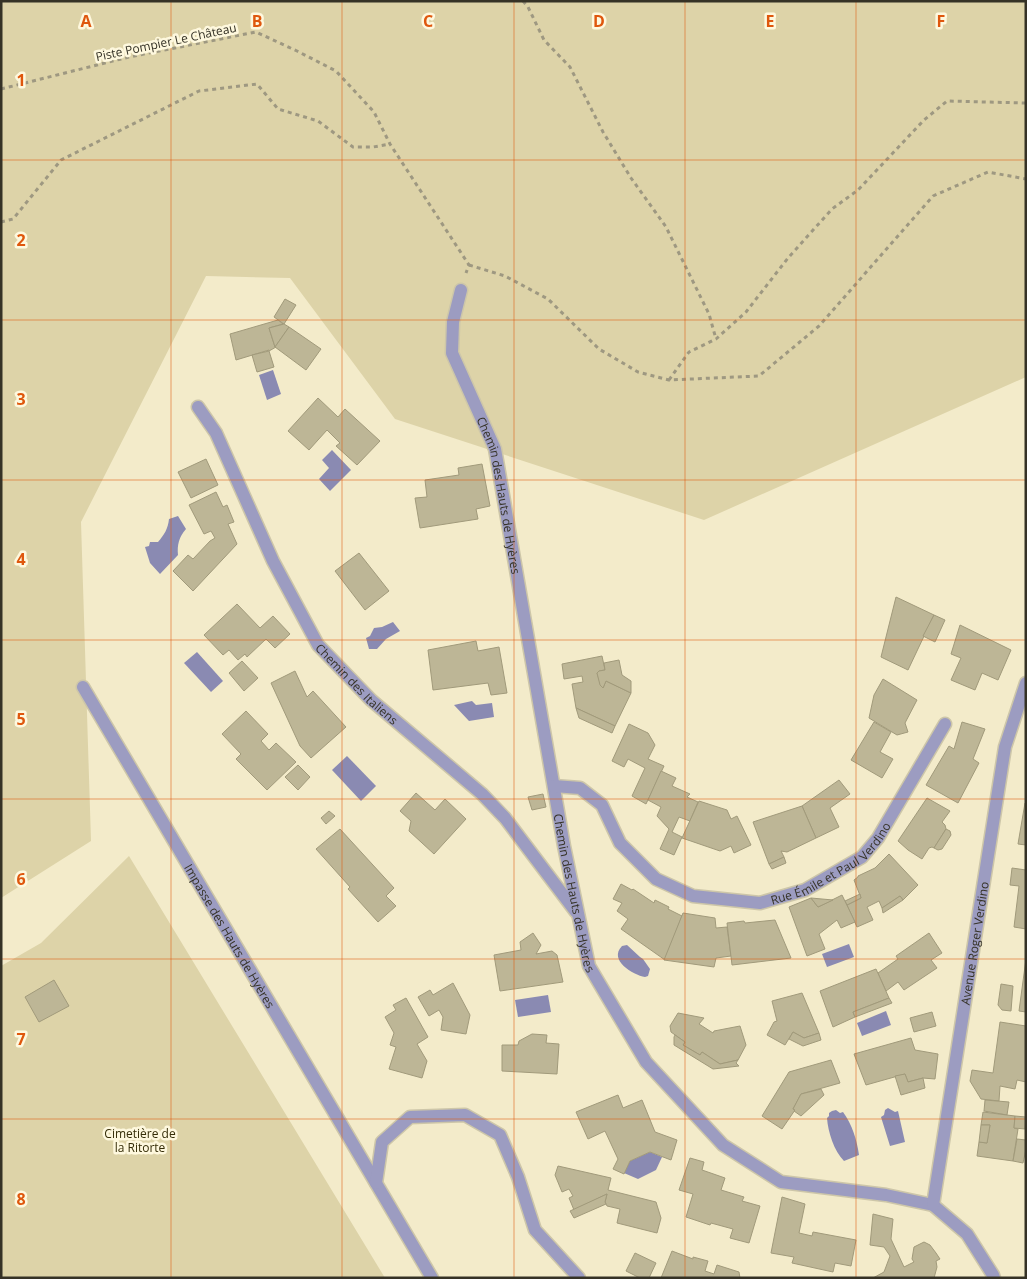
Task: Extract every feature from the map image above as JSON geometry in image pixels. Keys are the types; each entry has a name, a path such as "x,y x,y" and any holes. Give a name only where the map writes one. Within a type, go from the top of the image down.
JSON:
{"street":[{"name":"Chemin des Hauts de Hyères","path":"460,290 453,322 452,353 495,448 564,846 589,966 646,1062 723,1145 781,1182 886,1195 933,1205 967,1234 994,1278"},
{"name":"Chemin des Italiens","path":"198,407 216,433 273,561 318,646 371,700 482,794 504,818 579,916"},
{"name":"Avenue Roger Verdino","path":"933,1205 1005,747 1026,683"},
{"name":"Impasse des Hauts de Hyères","path":"83,687 376,1183"},
{"name":"Rue Émile et Paul Verdino","path":"554,786 580,788 602,805 620,843 656,879 693,896 760,903 805,890 862,857 878,838 945,724"},
{"path":"432,1278 376,1183 382,1142 410,1117 465,1115 500,1135 518,1177 535,1230 579,1278"}],"path":[{"path":"523,1 544,40 570,67 603,132 631,178 666,227 708,314 716,339"},
{"name":"Piste Pompier Le Château","path":"1,89 129,57 256,32 336,71 374,112 390,144 469,265"},
{"path":"1,222 14,219 61,160 199,91 257,84 278,109 318,121 353,147 373,148 390,144"},
{"path":"668,380 690,352 716,339 746,312 788,258 832,209 858,190 924,120 947,101 1026,103"},
{"path":"460,290 469,265 505,276 548,299 599,349 638,372 668,380 759,376 819,326 933,196 988,172 1026,179"}],"green space":[{"path":"1,1 1026,1 1026,377 704,520 395,419 290,278 206,276 81,522 91,841 1,898"},
{"name":"Cimetière de la Ritorte","path":"129,856 385,1278 1,1278 1,966 41,943"}],"water":[{"path":"273,370 281,394 267,400 259,375"},
{"path":"332,450 351,470 330,491 319,479 329,468 322,460"},
{"path":"178,516 186,529 179,541 178,555 160,574 150,563 145,547 149,546 150,542 158,542 168,526 169,519"},
{"path":"393,622 400,631 386,639 377,649 369,649 366,638 370,636 374,628"},
{"path":"197,652 223,681 211,692 184,663"},
{"path":"472,701 476,705 492,703 494,717 469,721 454,705"},
{"path":"347,756 376,786 361,801 332,770"},
{"path":"849,944 854,957 827,967 822,954"},
{"path":"627,945 643,959 650,969 648,976 640,976 634,973 620,961 618,951 622,946"},
{"path":"548,995 551,1012 518,1017 515,1000"},
{"path":"886,1011 891,1025 862,1036 857,1023"},
{"path":"888,1108 895,1112 898,1111 905,1142 890,1146 881,1117"},
{"path":"836,1110 840,1113 843,1112 849,1122 859,1155 844,1161 834,1147 827,1118 829,1113"},
{"path":"650,1152 662,1157 656,1170 638,1179 624,1173 630,1161"}],"building":[{"path":"285,299 296,305 284,324 274,317"},
{"path":"278,320 283,324 269,328 276,347 269,351 236,360 230,334"},
{"path":"284,324 289,327 275,347 269,328"},
{"path":"289,327 321,349 306,370 275,347"},
{"path":"269,351 274,367 257,372 252,355"},
{"path":"318,398 338,417 345,409 380,441 357,465 336,446 340,443 327,430 309,450 288,431"},
{"path":"206,459 218,485 191,498 178,472"},
{"path":"482,464 490,506 476,509 478,519 420,528 415,498 427,497 425,480 459,475 458,468"},
{"path":"216,492 223,507 227,505 234,522 228,524 237,544 193,591 173,571 188,555 193,559 215,538 211,531 204,534 189,505"},
{"path":"359,553 389,591 365,610 335,571"},
{"path":"896,597 934,615 908,670 881,657"},
{"path":"237,604 260,628 273,616 290,634 275,648 266,639 247,657 245,654 238,660 229,650 223,655 204,635"},
{"path":"934,615 945,620 935,642 923,636"},
{"path":"960,625 1011,650 998,680 982,673 975,690 951,680 961,658 951,654"},
{"path":"476,641 478,651 499,647 507,693 491,695 488,683 433,690 428,650"},
{"path":"602,656 605,670 597,673 601,686 603,688 606,681 631,693 615,726 576,708 572,684 583,682 582,676 564,679 562,664"},
{"path":"619,660 622,675 631,681 631,693 606,681 603,688 600,685 597,673 605,670 604,663"},
{"path":"242,661 258,678 244,691 229,673"},
{"path":"295,671 307,697 313,691 346,727 311,758 300,746 271,683"},
{"path":"883,679 917,700 905,723 908,732 897,735 869,718 874,695"},
{"path":"576,708 615,726 612,733 579,718"},
{"path":"246,711 268,734 261,741 269,750 276,743 296,762 267,790 236,759 241,754 222,734"},
{"path":"874,722 891,732 880,752 893,759 882,778 851,760"},
{"path":"962,722 985,729 973,759 979,763 958,803 926,785 949,746 954,749"},
{"path":"629,724 648,733 655,745 648,759 664,766 646,804 632,796 645,768 628,759 624,767 612,761"},
{"path":"298,765 310,777 298,790 285,777"},
{"path":"661,771 676,778 672,786 690,794 687,797 698,802 690,821 679,817 672,832 682,837 674,855 660,849 669,829 657,816 661,807 648,800"},
{"path":"839,780 850,794 830,808 839,827 816,838 802,806"},
{"path":"416,793 435,810 445,799 466,819 434,854 409,831 411,821 400,811"},
{"path":"543,794 546,807 532,810 528,797"},
{"path":"927,798 950,811 942,822 946,829 934,848 929,848 922,859 898,841"},
{"path":"699,801 727,810 731,819 737,816 751,845 734,853 731,846 720,851 682,838"},
{"path":"1026,803 1026,845 1018,844"},
{"path":"802,806 816,838 787,852 781,851 784,857 769,864 753,822"},
{"path":"329,811 335,816 326,824 321,818"},
{"path":"340,829 394,888 386,896 396,906 378,922 348,889 350,887 316,849"},
{"path":"946,829 950,831 951,835 942,849 934,848"},
{"path":"889,854 918,885 903,900 900,896 882,908 879,901 867,907 873,920 857,927 847,905 861,898 854,880 875,868"},
{"path":"784,857 786,863 772,869 769,864"},
{"path":"1012,868 1026,870 1026,929 1014,927 1019,886 1010,885"},
{"path":"621,884 633,889 654,903 655,900 669,907 668,909 682,916 665,960 621,929 628,919 617,911 622,903 613,899"},
{"path":"860,894 861,898 847,905 845,901"},
{"path":"842,895 855,922 841,928 837,920 819,934 825,949 807,956 789,907 811,898 818,907"},
{"path":"900,896 903,900 883,913 882,908"},
{"path":"811,898 833,900 818,907"},
{"path":"683,913 715,918 716,928 727,927 731,956 716,958 714,967 664,960"},
{"path":"775,920 791,958 732,965 727,923"},
{"path":"533,933 541,945 536,954 552,951 557,955 563,982 500,991 494,955 521,950 520,942"},
{"path":"929,933 942,953 931,960 937,968 904,990 898,982 886,991 878,973 898,959 896,956"},
{"path":"1026,959 1026,1012 1019,1011"},
{"path":"876,969 889,998 853,1012 855,1017 833,1027 820,991"},
{"path":"54,980 69,1006 39,1022 25,997"},
{"path":"453,983 470,1015 466,1034 441,1030 443,1017 439,1010 429,1016 418,997 430,990 433,995"},
{"path":"1001,984 1013,986 1011,1011 1002,1010 998,1005"},
{"path":"802,993 819,1033 804,1038 793,1032 785,1045 767,1035 774,1022 777,1021 772,1001"},
{"path":"406,998 428,1037 417,1044 427,1061 422,1078 389,1069 396,1047 390,1045 394,1033 385,1017 396,1010 393,1005"},
{"path":"889,998 892,1003 855,1017 853,1012"},
{"path":"932,1012 936,1026 914,1032 910,1018"},
{"path":"678,1013 704,1018 699,1024 713,1033 714,1031 740,1026 746,1045 738,1060 720,1064 702,1052 700,1055 683,1045 685,1042 671,1032 670,1026"},
{"path":"1000,1022 1026,1026 1026,1082 1017,1080 1015,1089 1000,1086 999,1101 981,1099 970,1081 972,1070 993,1073"},
{"path":"793,1032 804,1038 819,1033 821,1040 803,1046 789,1039"},
{"path":"532,1034 547,1035 546,1043 559,1044 557,1074 502,1071 502,1045 518,1045 519,1041"},
{"path":"675,1035 685,1042 683,1045 700,1055 702,1052 720,1064 738,1060 736,1063 739,1066 713,1069 674,1045"},
{"path":"911,1038 915,1050 938,1054 935,1079 923,1078 908,1082 905,1074 866,1085 854,1054"},
{"path":"831,1060 840,1083 801,1094 793,1109 795,1110 782,1129 762,1116 789,1072"},
{"path":"905,1074 908,1082 923,1078 925,1088 901,1095 895,1076"},
{"path":"821,1089 824,1095 801,1116 794,1111 793,1109 801,1094"},
{"path":"618,1095 623,1108 642,1100 655,1132 677,1140 671,1160 650,1152 630,1161 624,1174 613,1169 618,1159 605,1131 588,1139 576,1112"},
{"path":"985,1100 1009,1102 1007,1115 984,1111"},
{"path":"983,1112 1015,1116 1014,1128 1018,1129 1013,1161 977,1156 979,1142 987,1143 990,1125 981,1125"},
{"path":"1015,1116 1026,1117 1025,1129 1014,1128"},
{"path":"981,1125 990,1125 987,1143 979,1142"},
{"path":"1017,1139 1026,1140 1023,1163 1013,1161"},
{"path":"690,1158 704,1162 702,1170 725,1178 721,1190 744,1197 742,1201 760,1206 749,1243 730,1238 733,1229 711,1223 710,1225 686,1217 693,1194 679,1190"},
{"path":"558,1166 611,1178 608,1190 656,1202 661,1218 657,1233 617,1223 620,1209 607,1206 605,1202 607,1194 574,1210 569,1198 573,1196 569,1189 562,1192 555,1175"},
{"path":"607,1194 606,1204 574,1218 570,1211"},
{"path":"782,1197 805,1204 799,1233 812,1236 813,1232 856,1240 851,1266 835,1263 833,1272 792,1263 794,1257 771,1253"},
{"path":"873,1214 893,1219 891,1239 904,1267 914,1262 912,1259 914,1247 924,1242 930,1245 940,1259 936,1261 937,1267 934,1278 873,1278 884,1272 890,1256 884,1247 870,1245"},
{"path":"672,1251 693,1259 693,1257 708,1261 705,1271 714,1274 717,1265 739,1272 740,1278 661,1278"},
{"path":"635,1253 656,1263 649,1278 640,1278 626,1271"}]}
